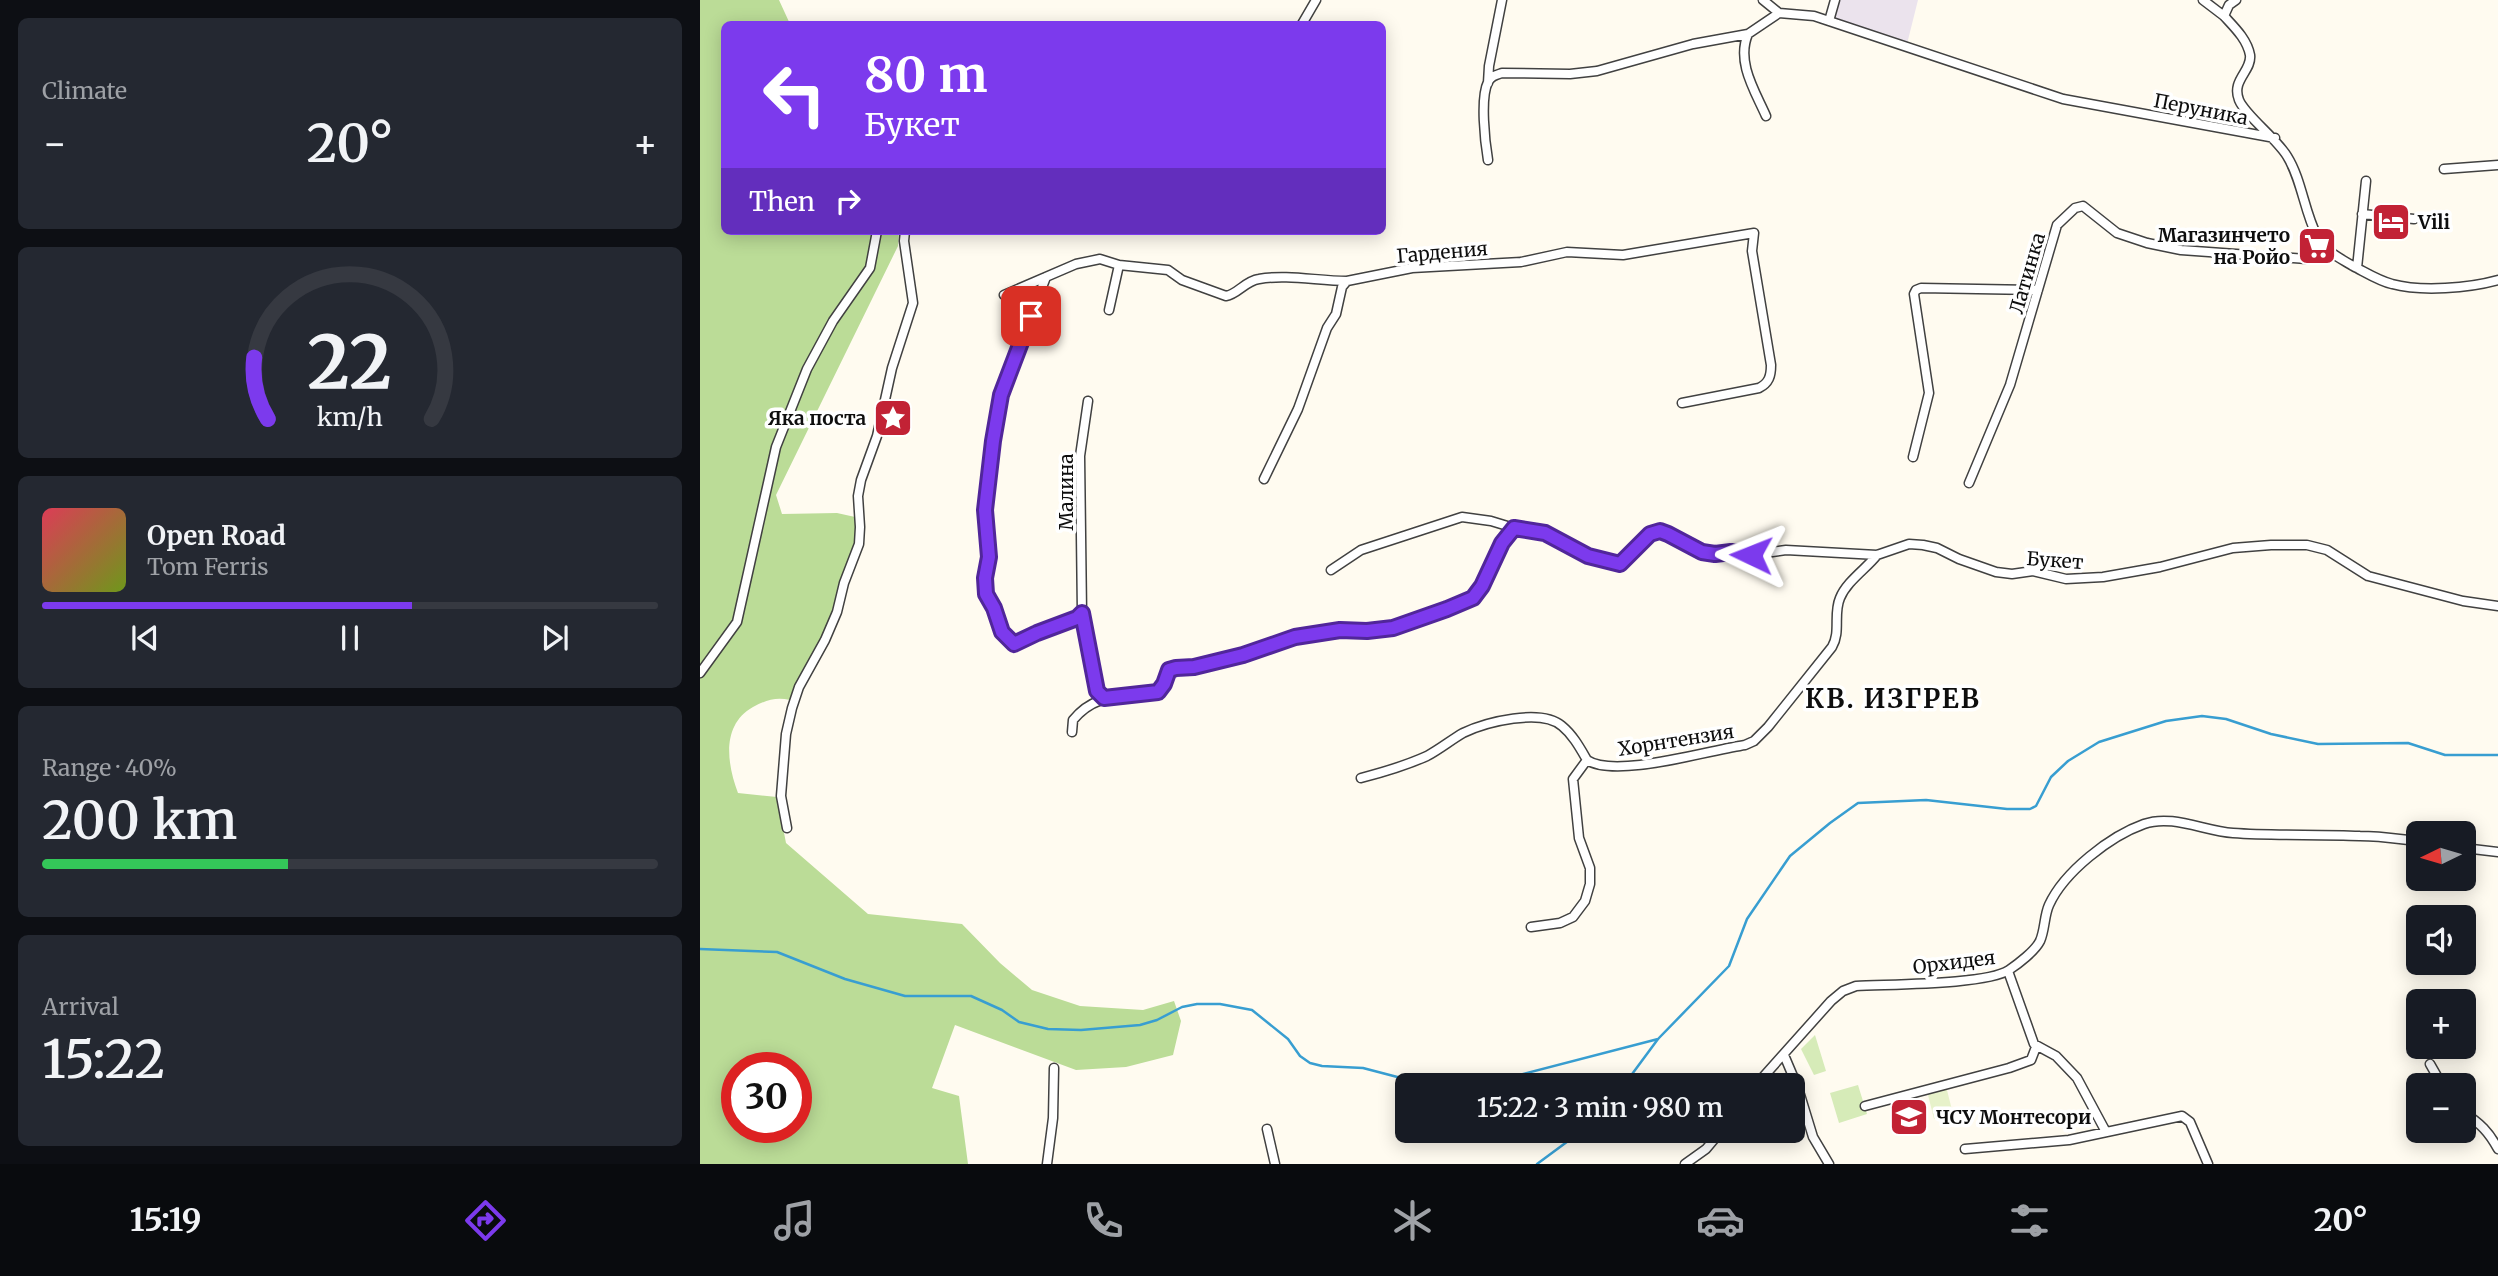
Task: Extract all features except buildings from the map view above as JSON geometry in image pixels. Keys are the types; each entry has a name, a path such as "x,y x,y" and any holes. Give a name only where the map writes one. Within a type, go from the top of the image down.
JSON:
{"street":[{"path":"1304,21 1317,0"},
{"path":"1488,160 1484,117 1489,66 1502,0"},
{"path":"1488,83 1494,75 1502,73 1570,74 1597,71 1693,44 1748,34 1779,13 1763,0"},
{"path":"1829,21 1835,0"},
{"path":"2203,0 2224,16 2244,39 2250,56 2249,64 2237,87 2238,98 2275,138 2289,159 2311,223 2327,251 2392,284 2438,288 2467,287 2498,280"},
{"path":"2224,16 2229,5 2236,0"},
{"name":"Перуника","path":"1779,13 1814,16 2063,99 2275,138"},
{"path":"1748,34 1743,54 1747,71 1766,116"},
{"path":"2444,169 2498,165"},
{"path":"2357,268 2366,181"},
{"name":"Латинка","path":"1969,483 2010,385 2057,225 2075,208 2083,206 2117,233 2181,250 2306,259 2327,251"},
{"path":"2362,215 2414,219"},
{"name":"Гардения","path":"1119,265 1168,270 1182,280 1226,296 1232,295 1245,283 1259,279 1346,281 1412,268 1521,262 1567,252 1623,255 1754,233 1752,251 1771,365 1769,379 1759,388 1682,403"},
{"path":"700,673 737,622 776,447 807,369 833,321 870,268 876,235"},
{"path":"788,828 781,796 786,734 799,687 837,612 844,583 859,544 858,496 861,480 877,436 892,368 913,303 905,235"},
{"path":"1004,295 1046,277 1100,259 1119,265 1109,310"},
{"path":"1046,277 1001,395 985,510 989,557 985,578 986,594 1002,632 1014,644 1077,618 1082,613"},
{"path":"1264,479 1302,399 1328,328 1336,314 1346,281"},
{"path":"1913,457 1929,393 1914,294 1916,290 2038,290"},
{"name":"Малина","path":"1082,613 1080,456 1088,401"},
{"path":"1072,732 1073,720 1081,711 1104,698 1158,692 1169,670 1243,655 1295,637 1340,630 1393,628 1473,598 1482,586 1502,543 1514,528 1462,517 1361,550 1331,569"},
{"name":"Букет","path":"1514,528 1545,533 1588,556 1620,564 1650,534 1660,531 1702,552 1715,554 1731,552 1751,555 1786,550 1877,555 1909,544 1923,545 1996,572 2012,574 2033,571 2066,579 2089,579 2160,567 2233,548 2307,545 2327,550 2368,576 2463,601 2498,606"},
{"name":"Хорнтензия","path":"1587,760 1594,765 1615,766 1660,762 1754,741 1832,647 1836,640 1836,610 1840,597 1845,588 1877,555"},
{"path":"1082,613 1097,691 1104,698"},
{"path":"1360,778 1394,770 1430,754 1479,726 1527,716 1560,724 1577,743 1587,760 1573,779 1579,838 1590,869 1590,884 1586,901 1573,917 1560,923 1531,927"},
{"name":"Орхидея","path":"1767,1073 1831,1001 1850,988 1989,977 2008,971 2039,941 2049,906 2060,885 2078,866 2104,847 2145,824 2160,821 2232,833 2362,836 2406,840"},
{"path":"2476,849 2498,852"},
{"path":"2008,971 2036,1047 2056,1056 2077,1078 2106,1132"},
{"path":"1865,1106 2009,1068 2031,1060 2036,1047"},
{"path":"1784,1055 1798,1088 1813,1137 1829,1164"},
{"path":"2430,1064 2435,1073"},
{"path":"1047,1164 1054,1118 1054,1068"},
{"path":"1965,1149 2069,1140 2144,1125 2171,1116 2182,1116 2190,1122 2208,1164"},
{"path":"2476,1120 2489,1132 2498,1149"},
{"path":"1267,1129 1275,1164"},
{"path":"1685,1164 1711,1143"}],"shaded area":[{"path":"1835,0 1918,0 1906,48 1829,21"}],"green space":[{"path":"700,0 779,0 789,21 721,21 721,235 899,235 898,246 776,495 782,514 837,513 855,517 857,543 825,648 790,700 776,699 753,707 743,715 731,734 729,758 738,793 777,797 786,843 868,914 962,924 1000,963 1032,990 1080,1006 1143,1010 1174,1001 1181,1021 1173,1055 1126,1067 1076,1070 955,1025 932,1088 959,1096 968,1164 700,1164"},
{"path":"1815,1035 1826,1071 1814,1075 1801,1049"},
{"path":"1858,1085 1867,1114 1839,1123 1830,1093"},
{"path":"1946,1086 1953,1114 1934,1119 1927,1091"}],"waterway":[{"path":"1633,1073 1658,1039 1729,966 1747,919 1790,856 1858,803 1926,800 2030,809 2036,806 2051,777 2068,761 2099,742 2166,721 2202,716 2226,719 2271,734 2318,744 2408,743 2445,755 2498,755"},
{"path":"700,949 777,952 845,979 905,996 971,996 1002,1010 1019,1022 1048,1029 1081,1030 1140,1025 1157,1020 1182,1007 1220,1004 1252,1010 1288,1039 1300,1056 1310,1063 1363,1068 1405,1079 1496,1081 1658,1039"},
{"path":"1537,1164 1565,1143"}],"place":[{"name":"Vili","path":"2391,222"},
{"name":"Магазинчето на Ройо","path":"2317,246"},
{"name":"Яка поста","path":"893,418"},
{"name":"ЧСУ Монтесори","path":"1909,1117"}],"district":[{"name":"КВ. ИЗГРЕВ","path":"1893,699"}],"route":[{"path":"1031,316 1001,395 993,441 985,510 989,557 985,578 986,594 1002,632 1014,644 1077,618 1082,613 1097,691 1104,698 1152,694 1161,689 1169,670 1243,655 1295,637 1340,630 1393,628 1447,609 1473,598 1482,586 1502,543 1514,528 1545,533 1588,556 1620,564 1650,534 1660,531 1702,552 1751,555"}]}
